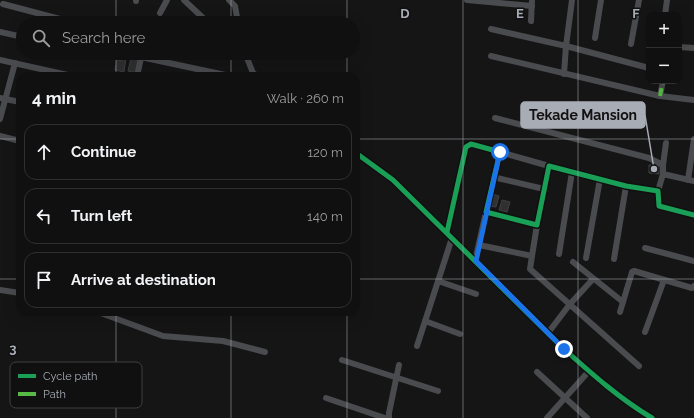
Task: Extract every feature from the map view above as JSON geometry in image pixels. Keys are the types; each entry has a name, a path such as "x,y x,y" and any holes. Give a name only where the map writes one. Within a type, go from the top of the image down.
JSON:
{"street":[{"path":"160,13 167,0"},
{"path":"184,0 201,16"},
{"path":"229,0 235,6 237,16"},
{"path":"467,0 532,3 531,21"},
{"path":"564,74 572,0"},
{"path":"595,38 601,0"},
{"path":"632,44 639,0"},
{"path":"666,12 667,0"},
{"path":"3,4 48,16"},
{"path":"491,28 646,67"},
{"path":"0,32 16,35"},
{"path":"682,47 694,48"},
{"path":"490,56 660,96 694,100"},
{"path":"0,60 54,72"},
{"path":"138,72 141,60"},
{"path":"151,60 210,72"},
{"path":"247,60 250,72"},
{"path":"0,119 2,98 14,63"},
{"path":"660,96 662,84"},
{"path":"2,98 16,101"},
{"path":"495,118 649,158 663,165"},
{"path":"0,136 16,140"},
{"path":"663,174 691,180 694,139"},
{"path":"666,143 663,174 658,191 660,206 694,215"},
{"path":"447,232 466,147 472,144 600,180 658,191"},
{"path":"476,261 493,177 500,152"},
{"path":"360,158 393,180 548,333 600,382 652,418"},
{"path":"549,166 530,269 639,366"},
{"path":"559,254 572,172"},
{"path":"493,177 544,189"},
{"path":"586,258 600,180"},
{"path":"614,259 626,186"},
{"path":"486,212 537,225"},
{"path":"416,346 452,238"},
{"path":"479,245 532,256"},
{"path":"645,248 694,261"},
{"path":"573,262 623,302"},
{"path":"620,312 632,272 634,271 692,288 694,286"},
{"path":"548,333 570,304 594,279"},
{"path":"645,332 664,280"},
{"path":"438,281 476,294"},
{"path":"0,290 16,292"},
{"path":"109,316 163,336 223,342 265,352"},
{"path":"425,321 460,334"},
{"path":"342,360 438,391"},
{"path":"389,418 388,413 398,365"},
{"path":"537,372 587,418"},
{"path":"547,418 589,372"},
{"path":"326,398 385,418"}],"building":[{"path":"117,60 126,60 124,72 115,70"},
{"path":"131,60 140,61 137,72 128,71"},
{"path":"649,165 659,166 659,174 649,173"},
{"path":"492,194 499,196 496,207 489,206"},
{"path":"502,200 510,202 507,212 499,210"}],"marked path":[{"path":"660,96 662,84"}],"cycle path":[{"path":"447,232 466,147 471,144 500,152 486,212 537,225 549,166 626,186 658,191 659,206 694,215"},
{"path":"360,156 393,180 564,349 617,394 652,418"}],"place":[{"name":"Tekade Mansion","path":"654,169"}],"route":[{"path":"500,152 493,177 476,261 564,349"}]}
